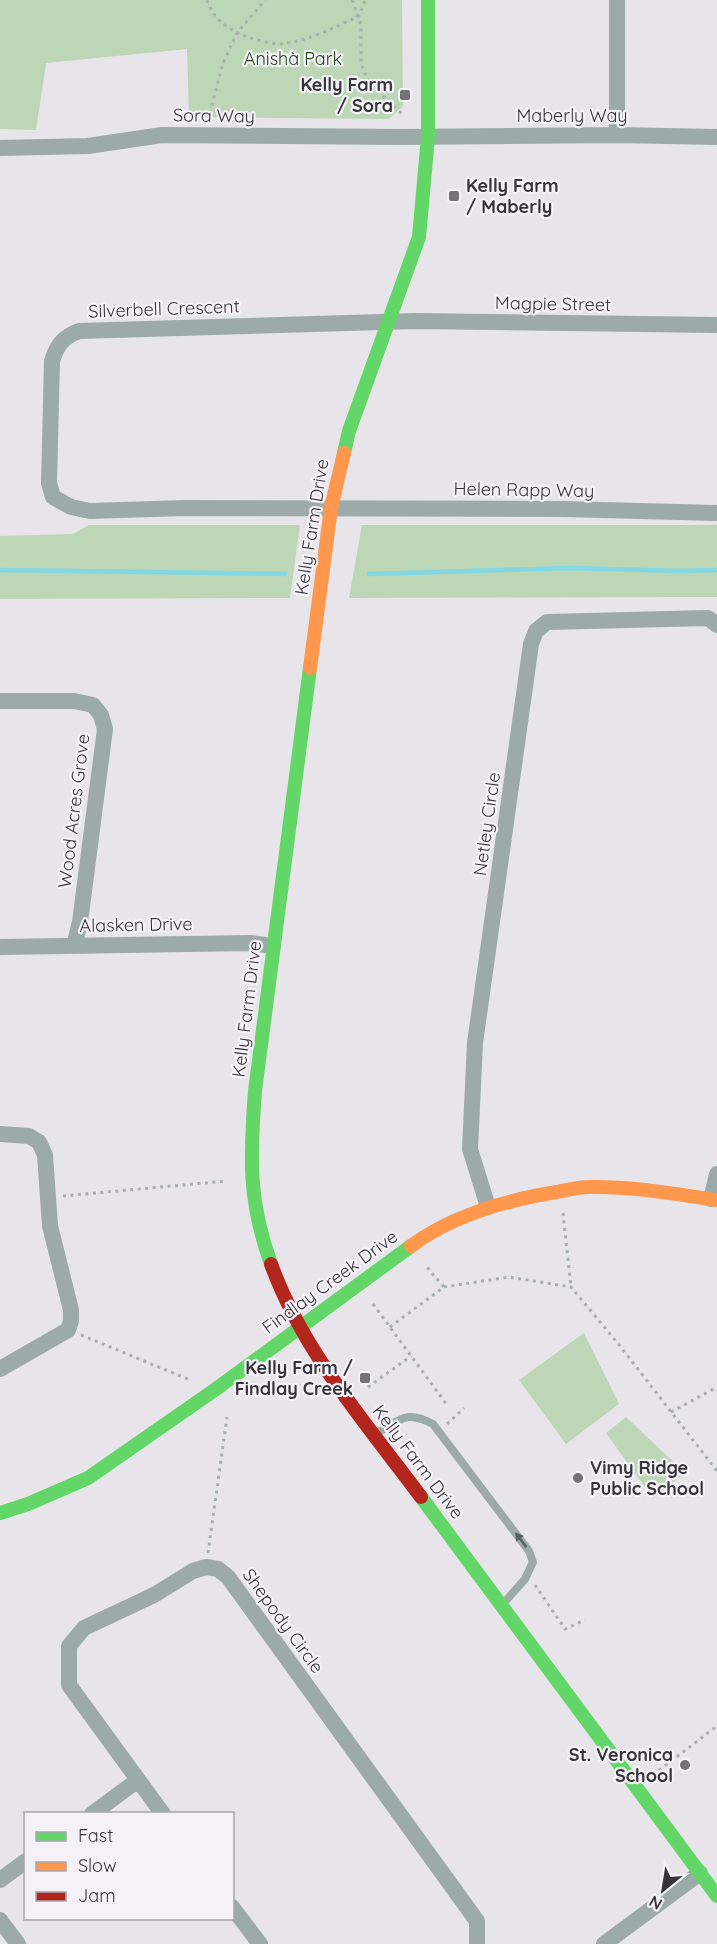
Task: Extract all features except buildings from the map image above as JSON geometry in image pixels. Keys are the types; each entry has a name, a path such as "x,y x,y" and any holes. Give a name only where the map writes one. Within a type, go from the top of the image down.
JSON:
{"street":[{"name":"Kelly Farm Drive","path":"428,0 428,137 419,237 349,431 331,508 255,1091 251,1180 263,1239 298,1327 319,1360 717,1896"},
{"path":"617,0 617,135"},
{"name":"Sora Way","path":"0,148 88,146 162,135 428,137"},
{"name":"Maberly Way","path":"428,137 617,135 717,137"},
{"name":"Magpie Street","path":"388,322 717,325"},
{"name":"Silverbell Crescent","path":"331,508 185,508 90,511 70,507 53,497 49,483 52,361 56,349 66,336 79,331 388,322"},
{"name":"Helen Rapp Way","path":"331,508 563,509 717,513"},
{"name":"Netley Circle","path":"488,1207 470,1149 475,1043 531,644 536,631 547,622 708,618 717,625"},
{"name":"Wood Acres Grove","path":"0,701 74,701 93,705 101,715 105,729 80,922 74,946"},
{"name":"Alasken Drive","path":"0,947 250,943 273,946"},
{"path":"0,1134 30,1136 39,1142 45,1155 50,1226 71,1310 68,1330 0,1369"},
{"path":"714,1200 717,1174"},
{"name":"Findlay Creek Drive","path":"0,1513 28,1504 88,1478 216,1389 426,1234 488,1207 525,1197 587,1187 644,1190 714,1200"},
{"path":"162,1812 69,1685 69,1646 84,1628 153,1595 193,1571 206,1567"},
{"name":"Shepody Circle","path":"206,1567 218,1569 228,1577 471,1911 477,1921 477,1944"},
{"path":"95,1812 138,1780"},
{"path":"0,1880 24,1862"},
{"path":"604,1944 700,1873"},
{"path":"234,1910 260,1944"},
{"path":"0,1920 18,1944"}],"lane":[{"path":"375,1435 404,1418 417,1416 433,1424 529,1551 533,1562 525,1579 501,1605"}],"path":[{"path":"207,0 224,25 237,33 278,44 300,40 359,16"},
{"path":"208,120 218,77 237,33 265,0"},
{"path":"352,0 359,16 362,33 361,63 368,82 403,115"},
{"path":"359,16 364,0"},
{"path":"47,1198 226,1181"},
{"path":"563,1213 572,1287 717,1471"},
{"path":"425,1265 444,1287"},
{"path":"390,1327 444,1287 509,1277 572,1287"},
{"path":"373,1305 447,1405"},
{"path":"68,1330 190,1380"},
{"path":"368,1387 411,1356"},
{"path":"671,1412 717,1387"},
{"path":"438,1430 464,1408"},
{"path":"206,1567 227,1417"},
{"path":"535,1586 565,1629 585,1620"},
{"path":"653,1775 717,1726"}],"green space":[{"name":"Anishà Park","path":"0,0 402,0 403,106 389,119 189,117 187,49 46,63 36,130 0,129"},
{"path":"89,525 300,525 290,598 0,599 0,536 73,534"},
{"path":"362,525 717,525 717,597 349,598"},
{"path":"584,1333 619,1404 566,1444 519,1380"},
{"path":"626,1417 685,1473 653,1498 606,1433"}],"waterway":[{"path":"369,574 571,568 717,570"},
{"path":"0,570 285,574"}],"traffic: fast":[{"path":"344,453 349,431 419,237 428,137 428,0"},
{"path":"271,1264 258,1219 252,1179 253,1115 310,668"},
{"path":"0,1513 28,1504 88,1478 216,1389 411,1246"},
{"path":"421,1497 717,1896"}],"traffic: slow":[{"path":"310,668 331,508 344,453"},
{"path":"411,1246 444,1226 481,1210 519,1199 577,1188 637,1189 717,1200"}],"traffic: jam":[{"path":"271,1264 284,1296 318,1357 337,1386 421,1497"}],"place":[{"name":"Kelly Farm / Sora","path":"405,95"},
{"name":"Kelly Farm / Maberly","path":"454,196"},
{"name":"Kelly Farm / Findlay Creek","path":"365,1378"},
{"name":"Vimy Ridge Public School","path":"578,1478"},
{"name":"St. Veronica School","path":"685,1765"}]}
